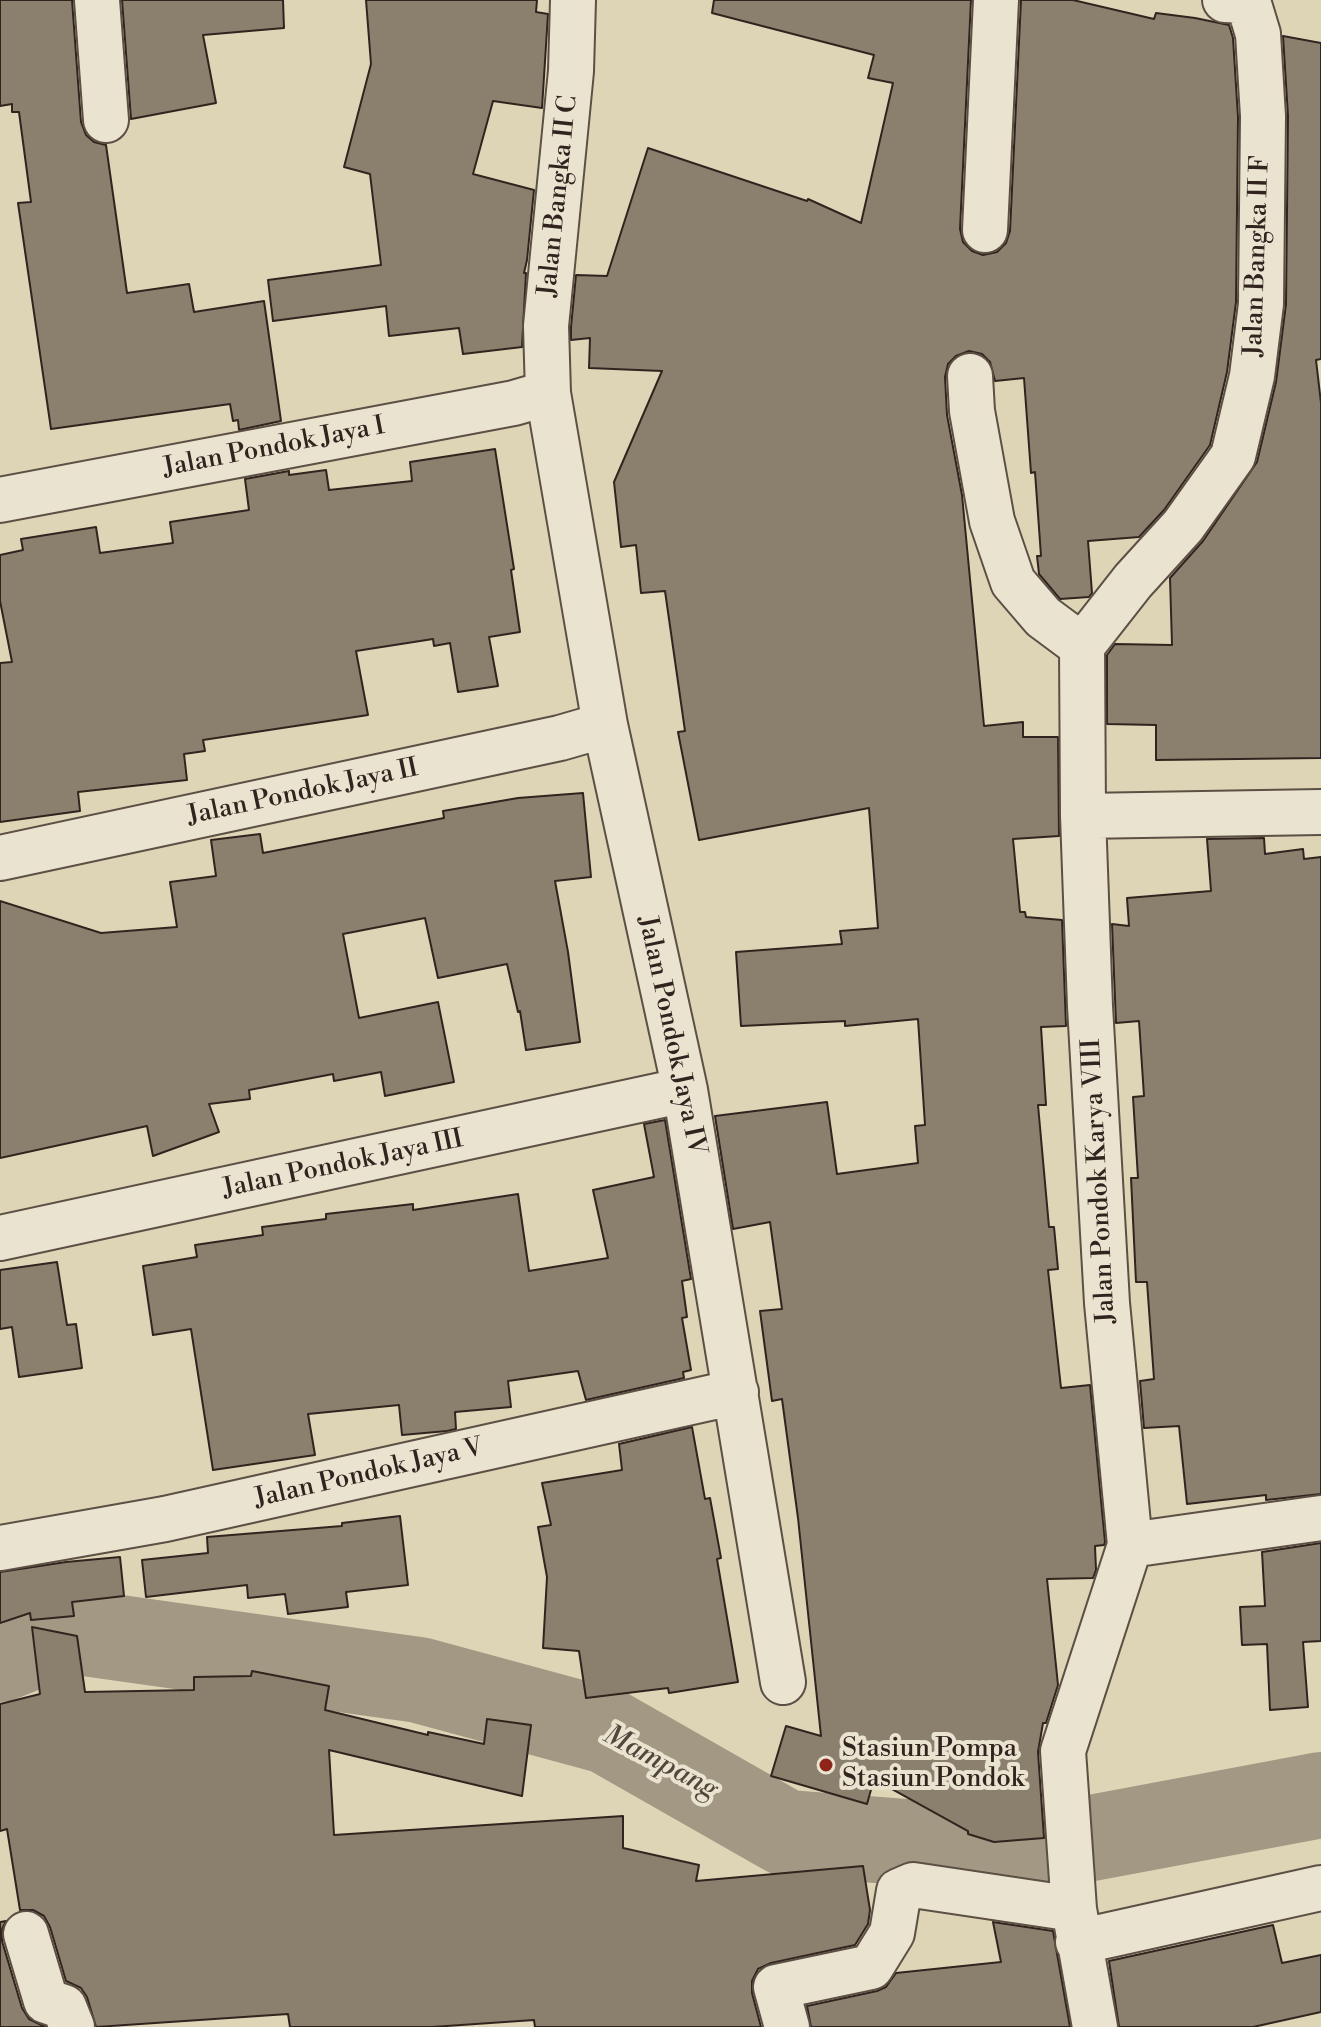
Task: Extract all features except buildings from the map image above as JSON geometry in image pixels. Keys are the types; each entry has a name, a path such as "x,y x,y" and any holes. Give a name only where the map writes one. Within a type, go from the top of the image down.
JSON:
{"street":[{"path":"97,0 106,120"},
{"name":"Jalan Bangka II C","path":"548,393 546,326 571,71 573,0"},
{"path":"985,230 996,0"},
{"name":"Jalan Bangka II F","path":"1082,646 1114,604 1183,526 1233,456 1252,376 1261,304 1263,116 1258,34 1241,0"},
{"path":"970,376 972,411 992,521 1013,582 1043,617 1082,646 1083,816 1321,812"},
{"name":"Jalan Pondok Jaya I","path":"0,500 514,403 548,393"},
{"name":"Jalan Pondok Jaya IV","path":"548,393 605,725 685,1090 783,1682"},
{"name":"Jalan Pondok Jaya II","path":"0,858 560,738 605,725"},
{"name":"Jalan Pondok Karya VIII","path":"1083,816 1106,1287 1130,1545"},
{"name":"Jalan Pondok Jaya III","path":"0,1238 685,1090"},
{"name":"Jalan Pondok Jaya V","path":"0,1548 165,1519 736,1392"},
{"path":"1095,2027 1075,1915 1063,1751 1130,1545 1321,1518"},
{"path":"782,2007 871,1967 892,1933 899,1891 913,1885 1075,1915 1321,1888"},
{"path":"26,1934 46,2001 64,2007 72,2027"}],"waterway":[{"name":"Mampang","path":"0,1659 70,1631 419,1680 607,1731 786,1833 1022,1851 1321,1795"}],"place":[{"name":"Stasiun Pompa Stasiun Pondok","path":"826,1765"}]}
